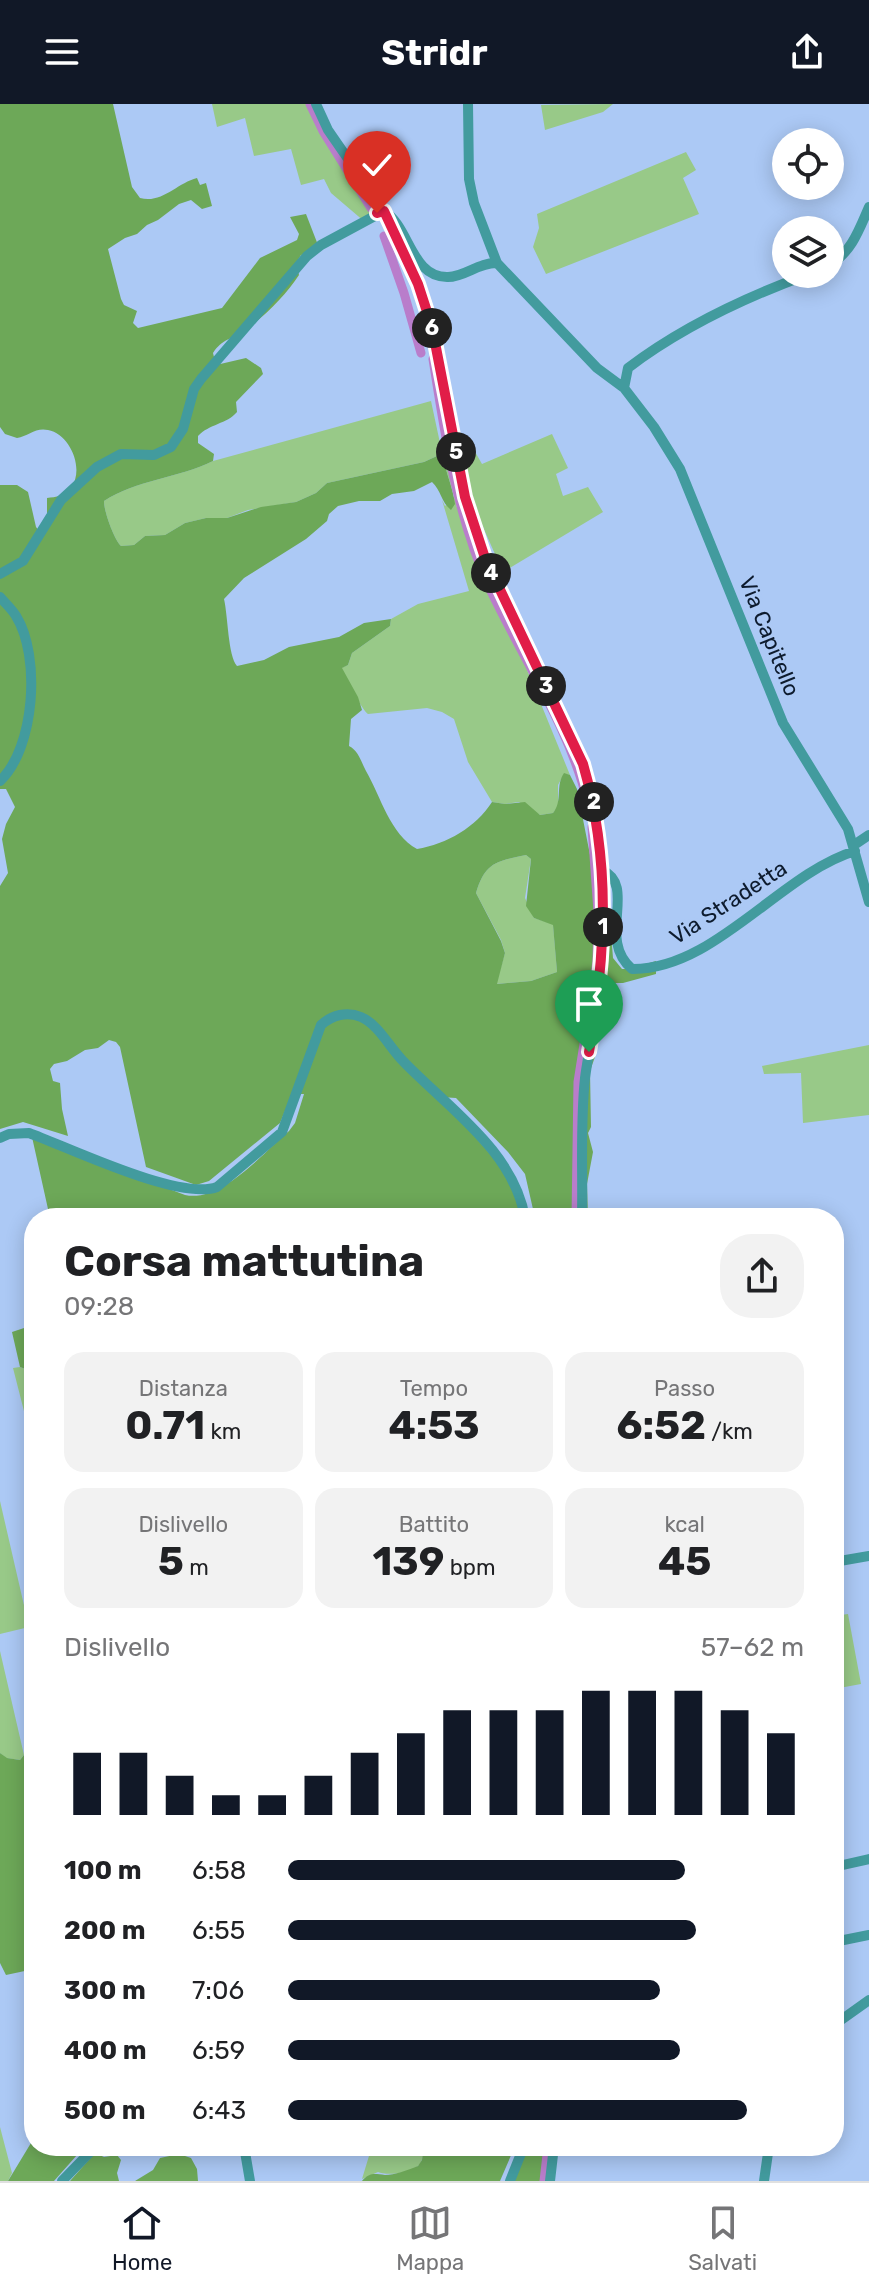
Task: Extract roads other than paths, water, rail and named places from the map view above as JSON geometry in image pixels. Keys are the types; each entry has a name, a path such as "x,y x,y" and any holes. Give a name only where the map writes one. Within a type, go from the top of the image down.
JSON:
{"street":[{"path":"316,104 328,130 384,211 418,284 432,327 472,522 498,591 583,764 598,821 602,870 602,966 584,1092 582,1208"},
{"path":"384,211 394,217 419,262 430,273 447,277 468,272 488,262 497,263 474,203 469,179 468,104"},
{"path":"844,254 855,239 869,207"},
{"path":"0,574 23,561 61,500 97,467 121,454 154,455 171,447 183,429 194,389 285,279 321,245 384,211"},
{"name":"Via Capitello","path":"497,263 597,368 624,388 660,435 680,469 783,723 841,813 855,848 869,902"},
{"path":"624,388 628,368 663,343 772,287"},
{"path":"0,597 20,624 32,683 30,710 22,740 11,769 0,781"},
{"name":"Via Stradetta","path":"602,870 615,881 619,903 615,939 617,952 632,969 650,969 679,958 747,919 829,860 855,848 869,835"},
{"path":"0,1138 9,1134 29,1133 163,1183 185,1189 209,1190 217,1187 282,1132 321,1025 334,1016 353,1015 367,1020 404,1063 441,1095 506,1167 519,1192 523,1208"},
{"path":"844,1560 869,1556"},
{"path":"844,1865 869,1859"},
{"path":"844,1940 869,1935"},
{"path":"844,2018 869,2000"},
{"path":"62,2181 86,2156"},
{"path":"246,2156 250,2181"},
{"path":"510,2181 520,2156"},
{"path":"550,2181 553,2156"},
{"path":"764,2181 768,2156"}],"waterway":[{"path":"310,104 323,131 371,208"},
{"path":"384,236 421,353"},
{"path":"433,359 454,476 469,534 490,589 559,723 581,778 588,805"},
{"path":"576,1208 578,1082 597,962 598,912 592,827"},
{"path":"544,2181 547,2156"}]}
